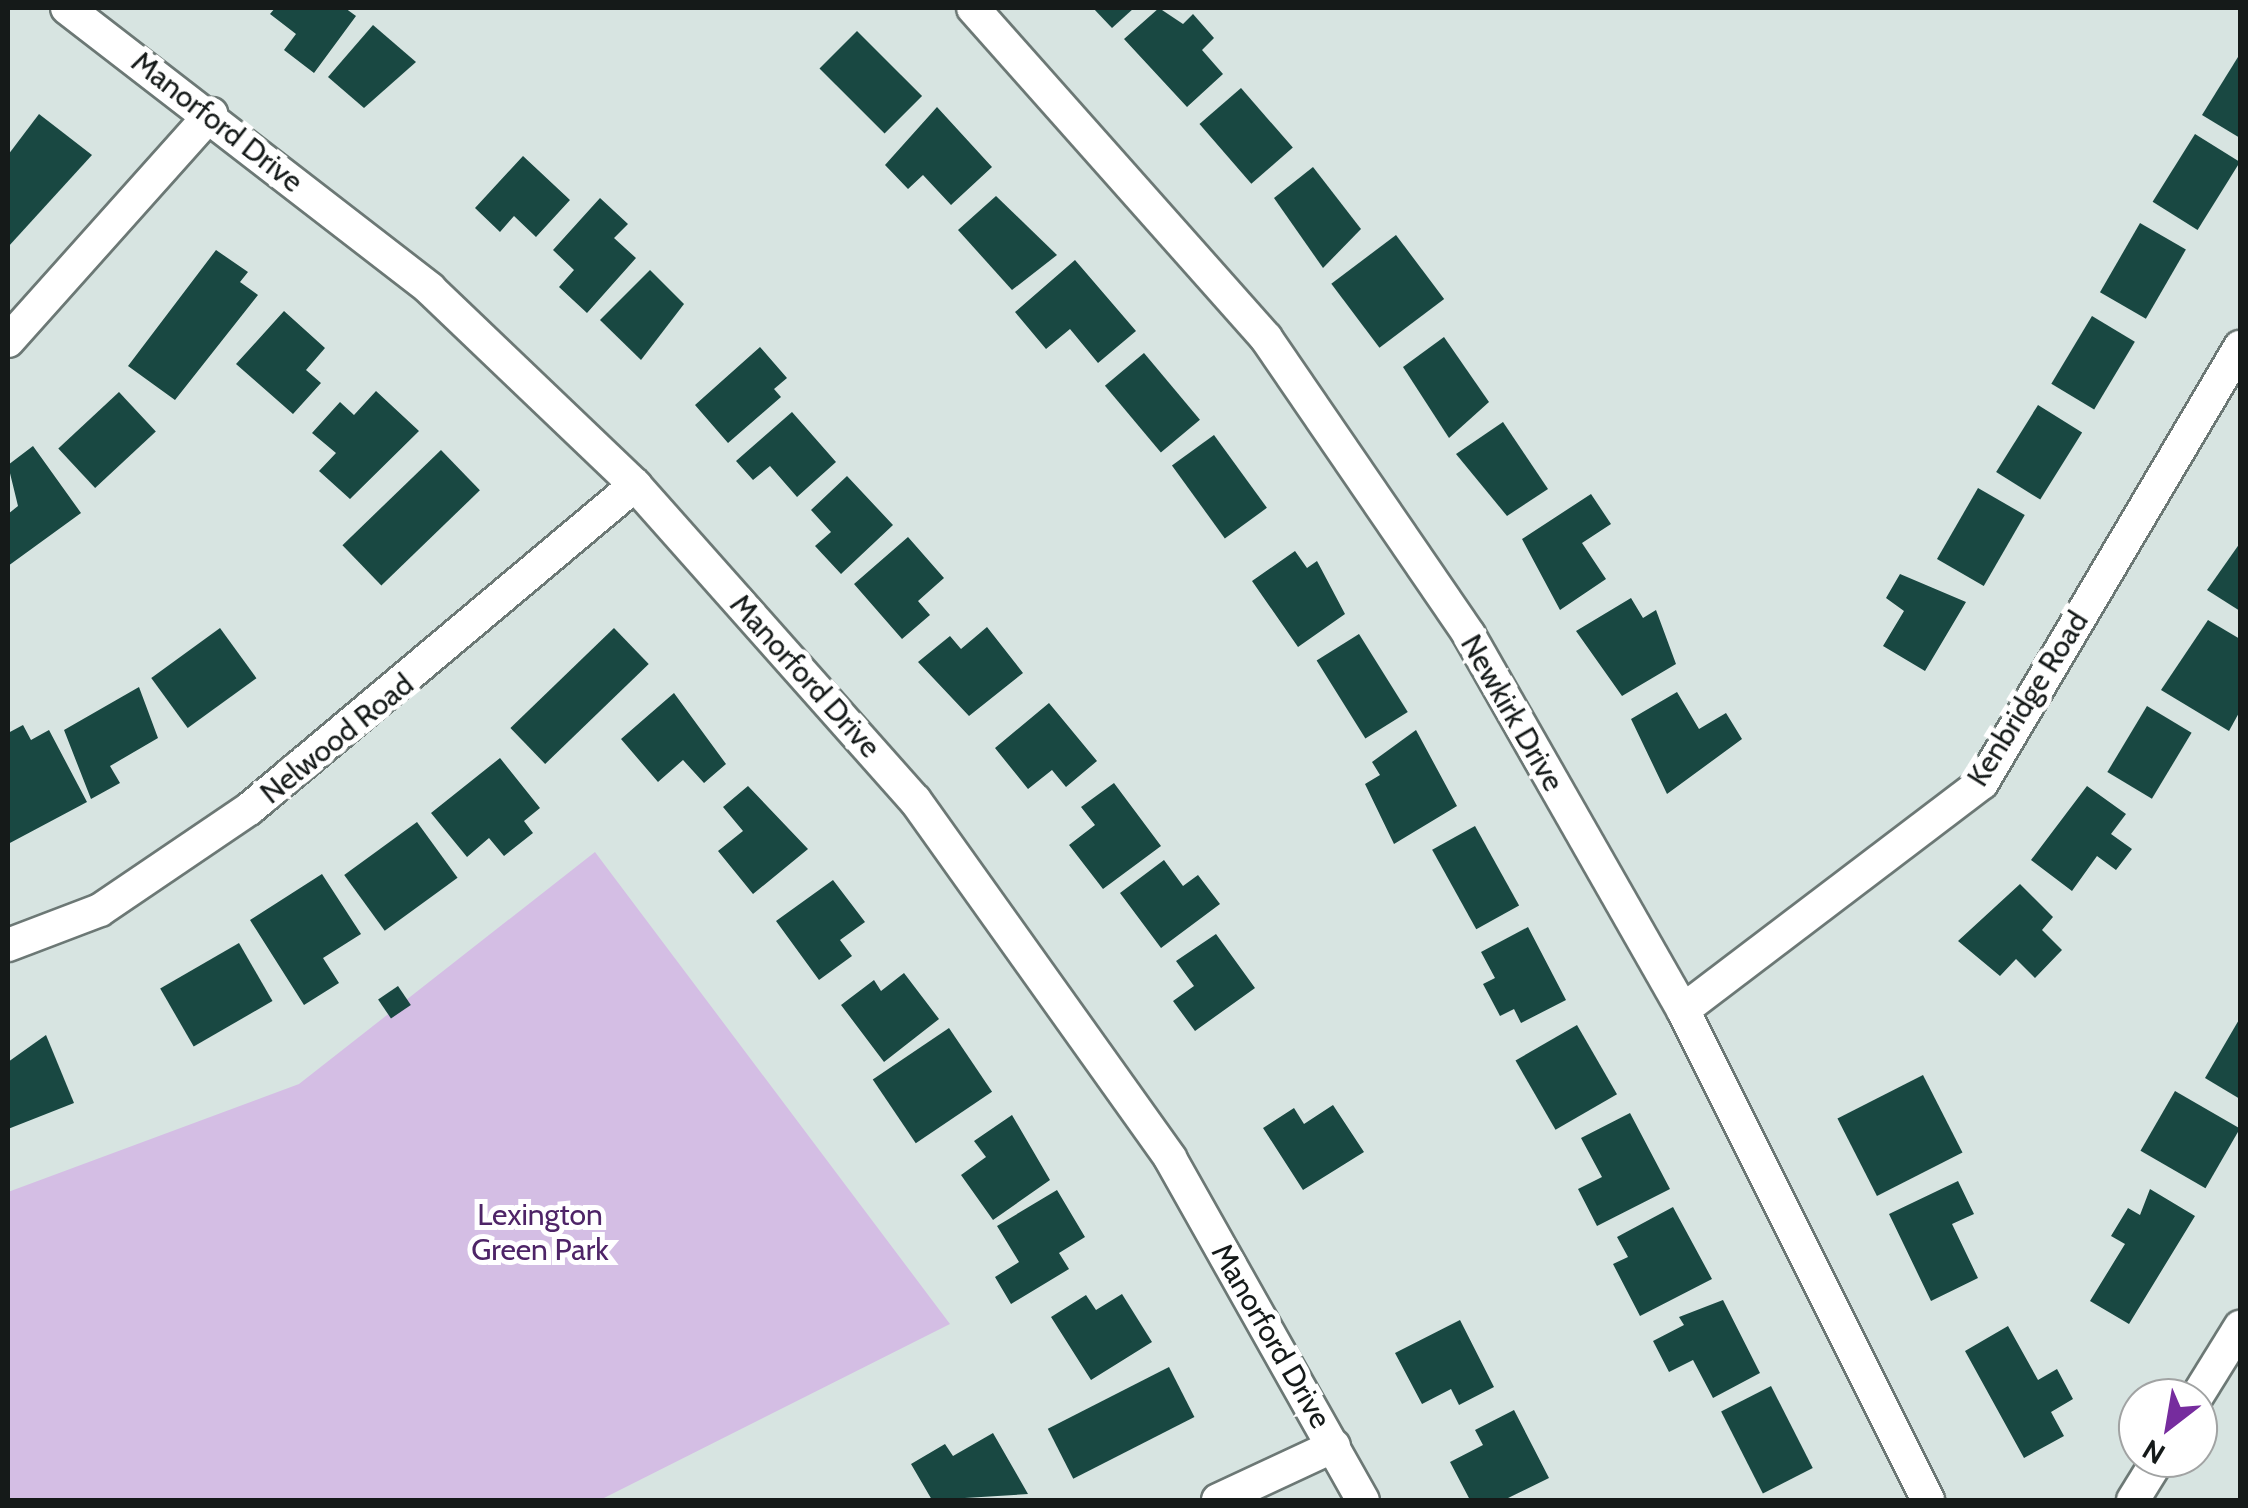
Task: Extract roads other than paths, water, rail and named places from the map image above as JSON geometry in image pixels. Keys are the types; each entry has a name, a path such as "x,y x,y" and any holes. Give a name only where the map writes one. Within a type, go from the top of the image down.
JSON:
{"street":[{"name":"Manorford Drive","path":"67,8 212,114 430,289 634,485 915,800 1170,1158 1364,1500"},
{"name":"Newkirk Drive","path":"973,8 1266,338 1469,636 1682,1010 1928,1500"},
{"path":"8,341 212,114"},
{"name":"Kenbridge Road","path":"1682,1010 1982,783 2240,347"},
{"name":"Nelwood Road","path":"8,945 100,910 249,809 634,485"},
{"path":"2208,1378 2240,1327"},
{"path":"1218,1500 1334,1446"},
{"path":"2133,1500 2147,1478"}],"park label":[{"name":"Lexington Green Park","path":"540,1232"}]}
